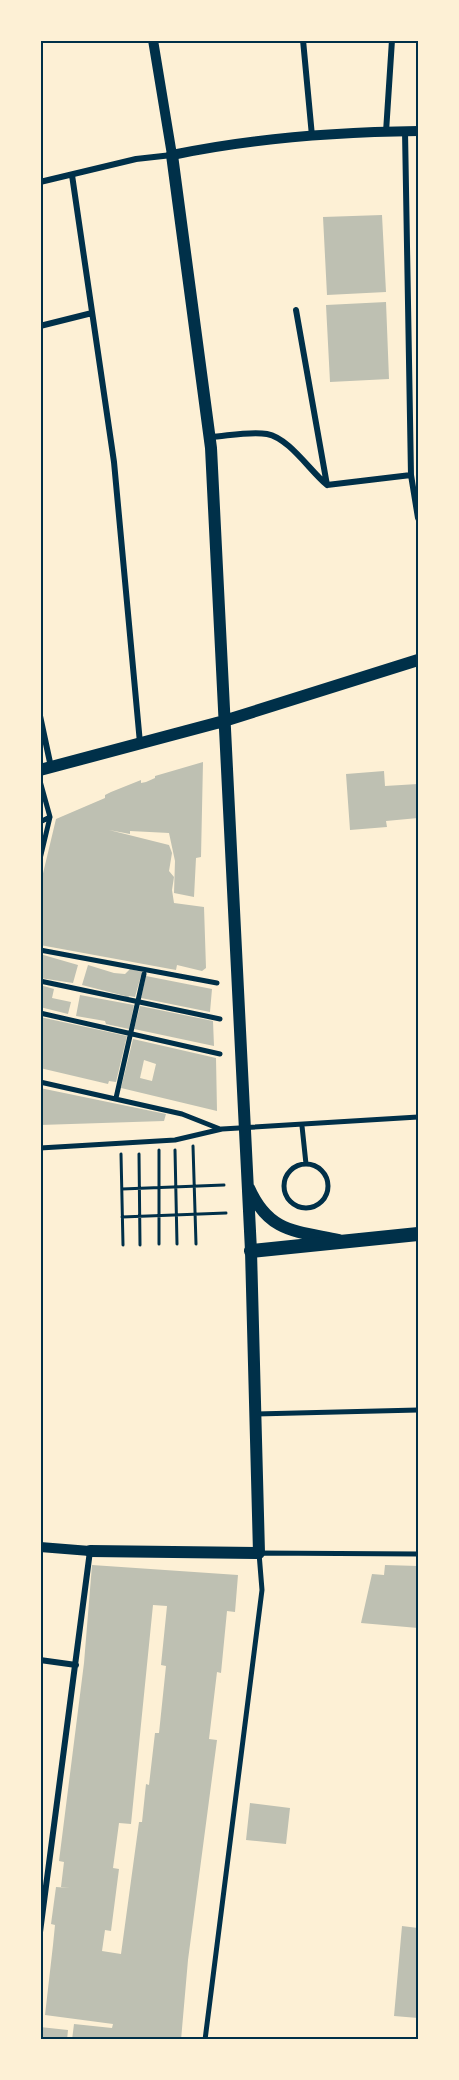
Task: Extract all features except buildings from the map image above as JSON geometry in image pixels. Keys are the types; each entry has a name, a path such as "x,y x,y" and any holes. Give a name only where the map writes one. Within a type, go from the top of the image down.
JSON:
{"main road":[{"path":"90,1551 259,1553 250,1251 210,437 172,155"},
{"path":"46,769 224,721 418,660"},
{"path":"247,1184 266,1217 290,1230 344,1241"},
{"path":"250,1251 418,1234"}],"street":[{"path":"153,40 172,155"},
{"path":"303,40 312,136"},
{"path":"386,132 392,40"},
{"path":"405,131 411,475 418,518"},
{"path":"40,182 136,159 256,140 418,131"},
{"path":"72,175 114,462 140,744"},
{"path":"296,310 327,485"},
{"path":"40,326 92,313"},
{"path":"411,390 418,389"},
{"path":"210,437 268,434 293,449 310,471 327,485 411,475"},
{"path":"40,716 46,769"},
{"path":"40,781 50,817 40,858"},
{"path":"40,822 50,817"},
{"path":"40,950 217,983"},
{"path":"116,1098 144,974"},
{"path":"40,981 220,1019"},
{"path":"40,1013 220,1054"},
{"path":"40,1082 182,1114 222,1129"},
{"path":"40,1148 175,1140 222,1129 302,1126 418,1117"},
{"path":"302,1126 306,1164"},
{"path":"306,1164 320,1169 325,1175 328,1190 321,1202 308,1208 294,1205 288,1200 283,1187 284,1180 292,1168 306,1164"},
{"path":"256,1414 418,1410"},
{"path":"40,1547 90,1551 40,1932"},
{"path":"205,2040 262,1590 259,1553 418,1554"},
{"path":"40,1660 76,1665"}],"path":[{"path":"192,1136 196,1244"},
{"path":"175,1140 177,1244"},
{"path":"159,1141 159,1244"},
{"path":"139,1142 140,1245"},
{"path":"121,1143 123,1245"},
{"path":"122,1189 224,1185"},
{"path":"122,1217 226,1214"}]}
